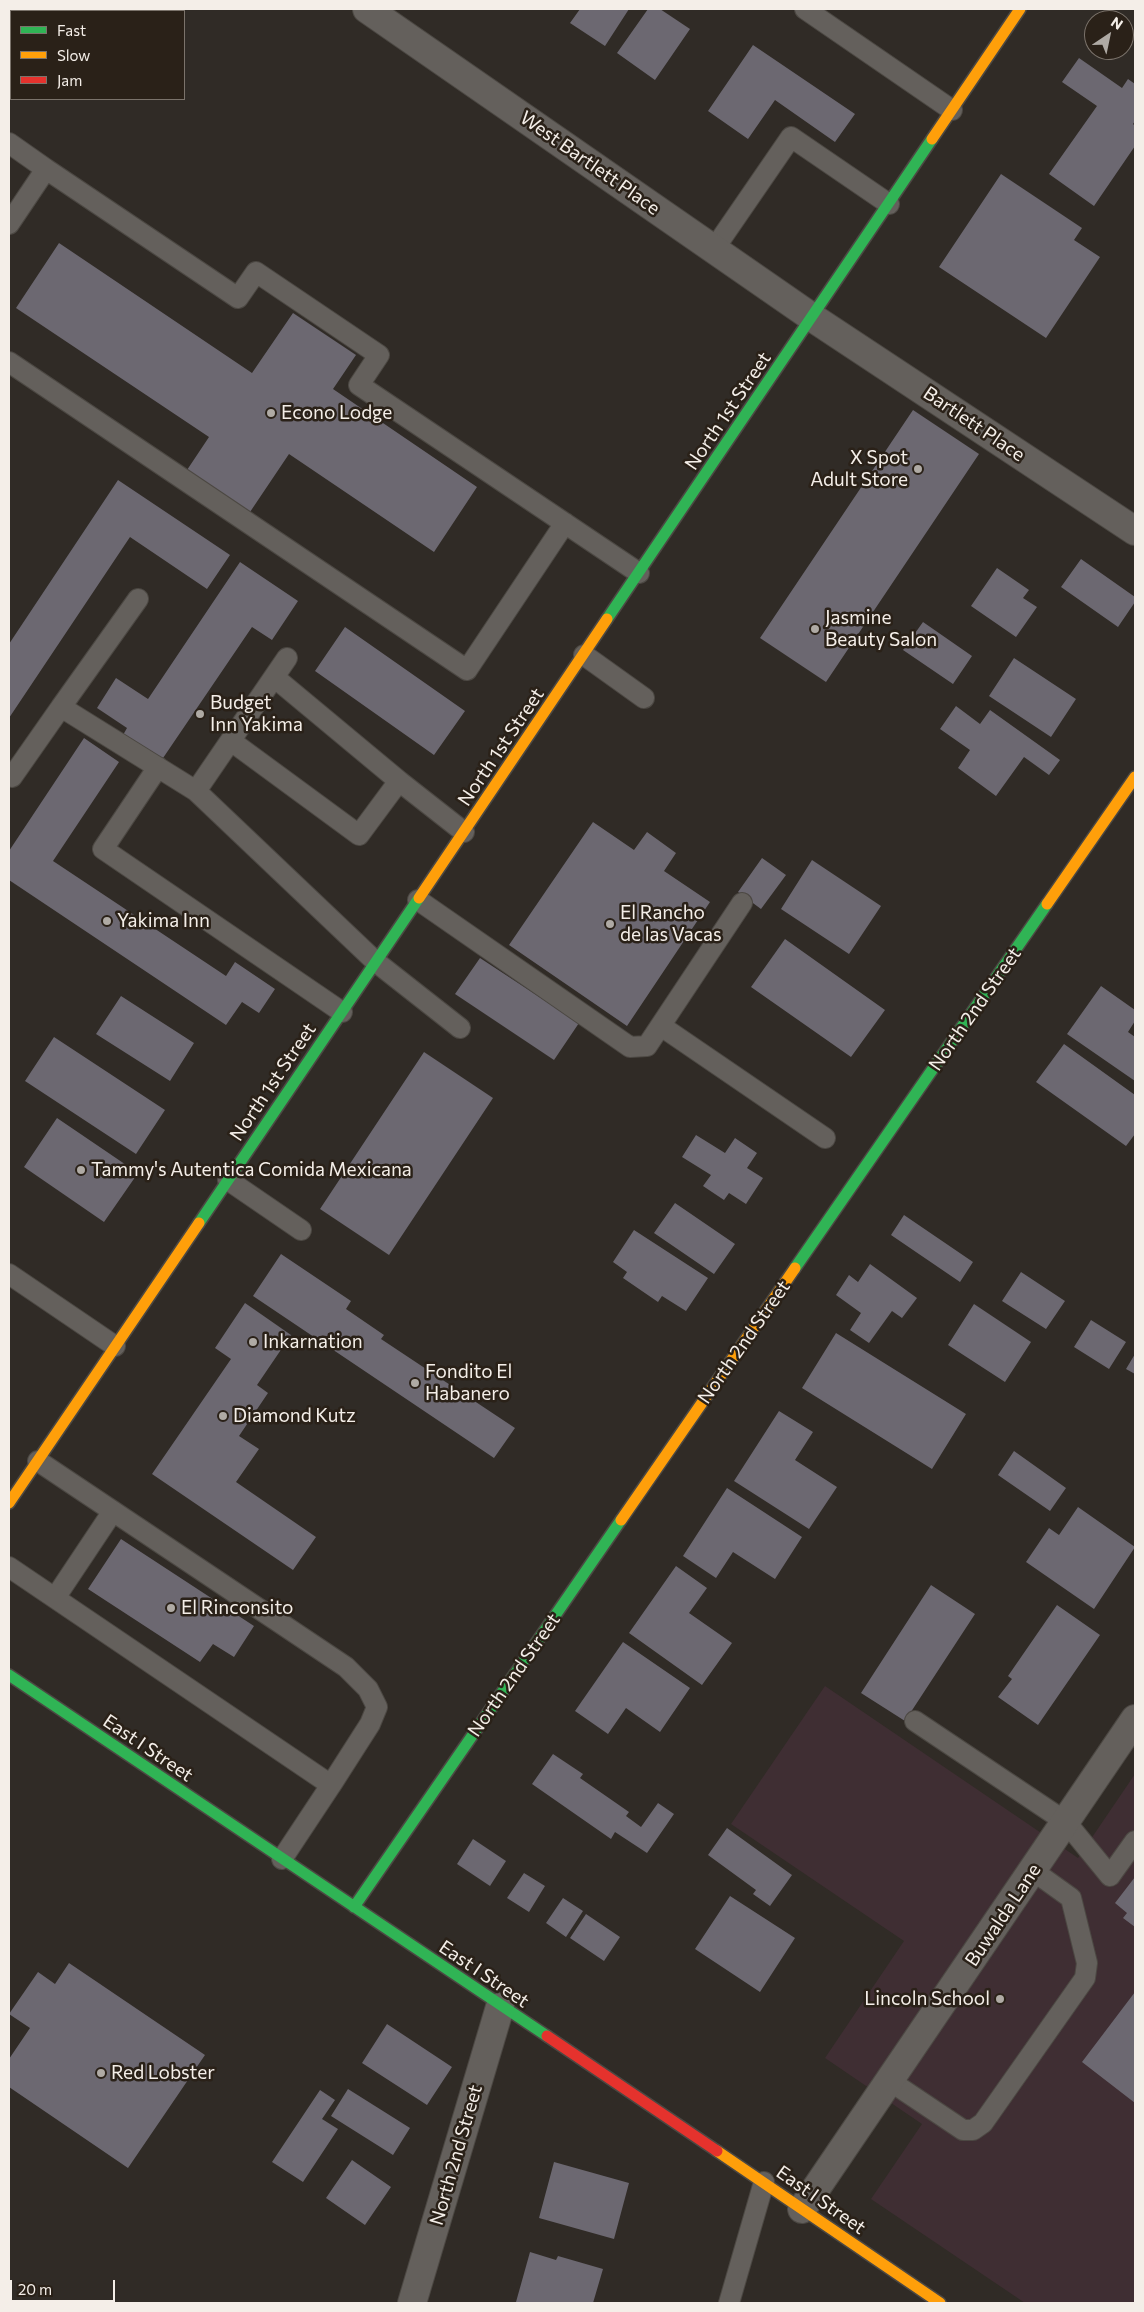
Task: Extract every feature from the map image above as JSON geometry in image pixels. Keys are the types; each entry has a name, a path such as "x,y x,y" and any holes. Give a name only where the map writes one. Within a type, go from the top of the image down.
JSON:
{"street":[{"name":"West Bartlett Place","path":"367,9 813,318"},
{"name":"North 1st Street","path":"9,1503 813,318 1020,9"},
{"name":"Bartlett Place","path":"813,318 1135,531"},
{"name":"North 2nd Street","path":"354,1907 1135,777"},
{"name":"East I Street","path":"9,1675 764,2182 940,2303"},
{"name":"Buwalda Lane","path":"802,2209 1135,1720"},
{"name":"North 2nd Street","path":"412,2303 500,2006"}],"lane":[{"path":"805,9 952,110"},
{"path":"714,249 792,137 889,204"},
{"path":"9,143 238,298 256,272 379,356 359,385 639,574"},
{"path":"9,224 46,169"},
{"path":"9,362 467,670 565,524"},
{"path":"12,777 138,600"},
{"path":"584,655 644,698"},
{"path":"196,791 287,658"},
{"path":"274,677 399,781 464,832"},
{"path":"61,707 196,791 376,962 460,1028"},
{"path":"230,741 359,835 399,781"},
{"path":"158,767 103,849 342,1012"},
{"path":"418,900 630,1046 647,1046 742,904"},
{"path":"661,1026 825,1138"},
{"path":"228,1180 301,1230"},
{"path":"9,1274 115,1346"},
{"path":"38,1460 346,1667 368,1689 377,1707 370,1724 282,1859"},
{"path":"55,1598 113,1511"},
{"path":"9,1567 331,1785"},
{"path":"915,1721 1066,1822 1110,1876 1135,1841"},
{"path":"890,2081 963,2130 973,2130 983,2123 1085,1978 1087,1963 1071,1898 1032,1870"},
{"path":"729,2303 764,2182"}],"shaded area":[{"name":"Lincoln School","path":"825,1686 1078,1858 1135,1774 1135,2303 1025,2303 871,2199 922,2124 825,2058 904,1941 731,1824"}],"building":[{"path":"580,9 629,9 605,46 570,23"},
{"path":"648,9 660,9 690,29 655,80 617,53"},
{"path":"753,45 855,114 835,142 775,100 748,139 708,111"},
{"path":"1079,58 1122,88 1128,79 1135,84 1135,121 1133,124 1135,126 1135,146 1094,206 1049,174 1097,106 1062,82"},
{"path":"1001,174 1082,228 1074,240 1100,257 1046,338 939,267"},
{"name":"Econo Lodge","path":"59,243 252,373 293,313 356,355 333,389 477,487 434,552 289,454 250,512 187,470 209,437 16,308"},
{"path":"913,410 979,454 826,682 760,638"},
{"path":"118,480 230,555 207,589 130,537 9,718 9,644"},
{"path":"1081,559 1135,597 1135,602 1118,627 1061,587"},
{"path":"240,562 298,601 272,640 252,627 161,761 123,735 127,728 97,708 116,678 148,699"},
{"path":"997,568 1029,590 1023,598 1037,607 1016,637 971,606"},
{"path":"923,622 972,656 953,684 903,650"},
{"path":"345,627 465,711 434,755 315,671"},
{"path":"1014,658 1076,699 1051,737 989,696"},
{"path":"956,706 980,724 990,710 1060,760 1049,775 1024,757 996,796 958,768 970,750 940,729"},
{"name":"Yakima Inn","path":"84,738 119,762 53,861 226,976 235,962 275,989 259,1013 242,1002 226,1025 9,880 9,851"},
{"name":"El Rancho de las Vacas","path":"593,822 634,850 647,832 676,853 664,871 710,902 627,1026 509,945"},
{"path":"762,858 786,875 761,909 738,892"},
{"path":"812,860 881,906 849,954 781,909"},
{"path":"785,939 885,1010 851,1057 751,987"},
{"path":"480,958 579,1023 554,1060 455,994"},
{"path":"1101,986 1135,1010 1135,1021 1128,1032 1135,1037 1135,1081 1067,1034"},
{"path":"121,996 194,1043 170,1081 96,1034"},
{"path":"54,1037 165,1110 136,1154 25,1081"},
{"path":"1064,1044 1135,1095 1135,1134 1126,1146 1036,1082"},
{"path":"424,1052 493,1098 389,1255 320,1209"},
{"name":"Tammy's Autentica Comida Mexicana","path":"57,1118 138,1173 104,1222 24,1167"},
{"path":"696,1135 725,1153 735,1138 757,1153 747,1168 763,1178 746,1204 729,1193 724,1200 703,1186 711,1175 682,1157"},
{"path":"675,1203 735,1244 714,1274 654,1233"},
{"path":"904,1215 973,1262 960,1282 891,1235"},
{"path":"634,1230 708,1278 686,1311 662,1296 658,1302 623,1278 627,1272 613,1262"},
{"name":"Fondito El Habanero","path":"281,1254 351,1301 346,1309 384,1335 381,1339 515,1428 494,1458 253,1296"},
{"path":"870,1264 917,1298 902,1318 892,1311 869,1343 850,1330 861,1313 836,1295 849,1275 858,1282"},
{"path":"1021,1272 1065,1301 1046,1329 1002,1301"},
{"path":"245,1303 291,1335 257,1385 268,1393 239,1436 259,1449 236,1482 316,1537 293,1570 152,1474 231,1359 215,1348"},
{"path":"974,1304 1031,1342 1005,1382 948,1345"},
{"path":"1091,1320 1126,1342 1109,1369 1074,1347"},
{"path":"836,1333 966,1414 932,1469 802,1388"},
{"path":"1135,1354 1135,1374 1126,1369"},
{"path":"779,1411 813,1432 795,1460 837,1487 809,1529 734,1481"},
{"path":"1014,1451 1066,1488 1050,1511 998,1475"},
{"path":"727,1488 802,1537 775,1579 733,1552 716,1578 683,1556"},
{"path":"1078,1507 1135,1547 1094,1609 1026,1562 1049,1528 1059,1535"},
{"name":"El Rinconsito","path":"121,1539 254,1626 234,1657 213,1644 200,1662 88,1589"},
{"path":"676,1566 707,1588 689,1613 732,1643 702,1685 629,1633"},
{"path":"931,1585 975,1614 905,1721 861,1693"},
{"path":"1057,1605 1100,1635 1038,1725 998,1697 1012,1679 1008,1676"},
{"path":"623,1642 690,1688 660,1732 626,1708 608,1734 575,1711"},
{"path":"553,1754 583,1774 580,1778 629,1812 626,1816 641,1827 658,1803 674,1814 647,1853 615,1832 611,1839 532,1784"},
{"path":"727,1828 792,1875 770,1906 753,1894 756,1890 708,1855"},
{"path":"473,1839 506,1861 490,1886 457,1864"},
{"path":"524,1873 545,1886 529,1912 507,1898"},
{"path":"1135,1877 1135,1927 1123,1918 1127,1913 1115,1903"},
{"path":"730,1896 795,1938 760,1992 695,1949"},
{"path":"563,1898 583,1911 566,1937 546,1923"},
{"path":"586,1914 620,1937 604,1961 570,1938"},
{"name":"Red Lobster","path":"69,1963 205,2055 128,2168 9,2087 9,2059 30,2028 9,2014 38,1972 55,1984"},
{"path":"1135,1992 1135,2103 1082,2062"},
{"path":"387,2024 452,2067 427,2105 362,2063"},
{"path":"348,2089 410,2128 393,2155 331,2116"},
{"path":"320,2090 335,2100 322,2119 338,2129 303,2182 272,2162"},
{"path":"352,2160 391,2187 365,2225 326,2198"},
{"path":"554,2162 629,2183 614,2239 539,2218"},
{"path":"530,2252 556,2260 558,2256 603,2269 593,2303 516,2302"}],"traffic: fast":[{"path":"607,619 932,139"},
{"path":"199,1223 419,898"},
{"path":"795,1268 1047,904"},
{"path":"354,1907 621,1520"},
{"path":"9,1675 547,2036"}],"traffic: slow":[{"path":"932,139 1020,9"},
{"path":"419,898 607,619"},
{"path":"1047,904 1135,777"},
{"path":"9,1503 199,1223"},
{"path":"621,1520 795,1268"},
{"path":"717,2151 940,2303"}],"traffic: jam":[{"path":"547,2036 717,2151"}],"place":[{"name":"Econo Lodge","path":"271,413"},
{"name":"X Spot Adult Store","path":"918,469"},
{"name":"Jasmine Beauty Salon","path":"815,629"},
{"name":"Budget Inn Yakima","path":"200,714"},
{"name":"Yakima Inn","path":"107,921"},
{"name":"El Rancho de las Vacas","path":"610,924"},
{"name":"Tammy's Autentica Comida Mexicana","path":"81,1170"},
{"name":"Inkarnation","path":"253,1342"},
{"name":"Fondito El Habanero","path":"415,1383"},
{"name":"Diamond Kutz","path":"223,1416"},
{"name":"El Rinconsito","path":"171,1608"},
{"name":"Lincoln School","path":"1000,1999"},
{"name":"Red Lobster","path":"101,2073"}]}
